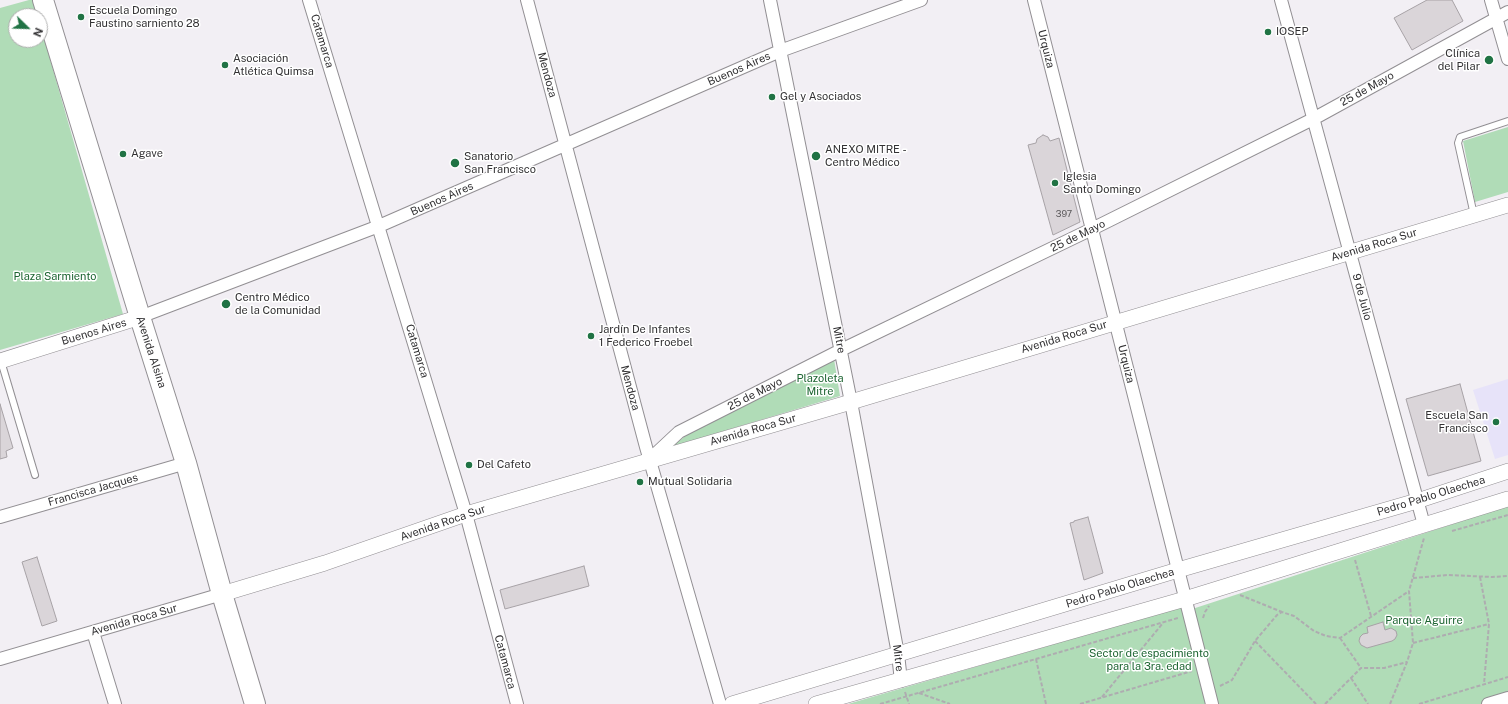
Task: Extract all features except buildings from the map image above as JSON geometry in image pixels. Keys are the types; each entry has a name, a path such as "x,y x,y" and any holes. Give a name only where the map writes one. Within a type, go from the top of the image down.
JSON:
{"highway":[{"name":"Avenida Alsina","path":"43,0 186,463 222,594 255,704"}],"street":[{"name":"Catamarca","path":"309,0 466,514 517,704"},
{"name":"Mendoza","path":"527,0 649,460 720,704"},
{"name":"Mitre","path":"770,0 841,350 898,654 901,681"},
{"name":"Buenos Aires","path":"1,361 140,317 379,226 780,51 921,0"},
{"name":"Urquiza","path":"1034,0 1212,704"},
{"name":"9 de Julio","path":"1281,0 1417,501 1424,532"},
{"path":"1491,0 1508,59"},
{"name":"25 de Mayo","path":"649,460 679,432 841,350 1092,229 1313,119 1508,12"},
{"name":"Avenida Roca Sur","path":"0,659 325,563 466,514 851,402 1508,205"},
{"name":"Francisca Jacques","path":"0,517 186,463"},
{"name":"Pedro Pablo Olaechea","path":"732,704 1178,570 1417,501 1508,471"},
{"path":"816,704 1424,532 1508,499"},
{"path":"93,632 115,704"},
{"path":"1488,704 1508,698"}],"lane":[{"path":"1474,215 1458,143 1460,137 1465,134 1508,121"},
{"path":"1,361 35,475"}],"path":[{"path":"1447,533 1508,515"},
{"path":"1417,542 1424,532"},
{"path":"1390,704 1407,662 1412,643 1409,591 1424,532"},
{"path":"1348,562 1355,560 1371,616"},
{"path":"1413,578 1448,575 1480,577 1508,576"},
{"path":"1480,577 1488,624 1484,684"},
{"path":"1246,592 1239,594 1282,612 1288,613 1314,631 1326,636 1340,638 1409,591"},
{"path":"1203,618 1205,612 1212,604"},
{"path":"880,704 1164,622 1205,612"},
{"path":"1221,692 1220,686 1232,680 1255,641 1277,615 1282,612"},
{"path":"1102,698 1164,622"},
{"path":"1412,643 1488,624"},
{"path":"1340,638 1362,668"},
{"path":"1255,641 1316,704"},
{"path":"1036,659 1046,704"},
{"path":"1325,704 1362,668 1384,668 1407,662"},
{"path":"1080,704 1193,671"},
{"path":"1419,704 1508,677"},
{"path":"1351,678 1368,704"},
{"path":"918,693 950,704"}],"shaded area":[{"name":"Escuela San Francisco","path":"1508,379 1508,455 1495,459 1473,390"}],"green space":[{"name":"Plaza Sarmiento","path":"33,0 36,8 8,8 8,48 47,48 123,314 0,350 0,8"},
{"path":"1508,127 1508,192 1475,202 1463,141"},
{"name":"Plazoleta Mitre","path":"834,359 840,396 671,447 692,431"},
{"name":"Parque Aguirre","path":"1508,506 1508,704 848,704 1181,607 1183,612"}],"place":[{"name":"Escuela Domingo Faustino sarniento 28","path":"81,17"},
{"name":"IOSEP","path":"1268,32"},
{"name":"Clínica del Pilar","path":"1489,60"},
{"name":"Asociación Atlética Quimsa","path":"225,65"},
{"name":"Gel y Asociados","path":"772,97"},
{"name":"Agave","path":"123,154"},
{"name":"ANEXO MITRE - Centro Médico","path":"816,156"},
{"name":"Sanatorio San Francisco","path":"455,163"},
{"name":"Iglesia Santo Domingo","path":"1055,183"},
{"name":"Centro Médico de la Comunidad","path":"226,304"},
{"name":"Jardín De Infantes 1 Federico Froebel","path":"591,336"},
{"name":"Escuela San Francisco","path":"1496,422"},
{"name":"Del Cafeto","path":"469,465"},
{"name":"Mutual Solidaria","path":"640,482"}],"park label":[{"name":"Sector de espacimiento para la 3ra. edad","path":"1149,660"}]}
